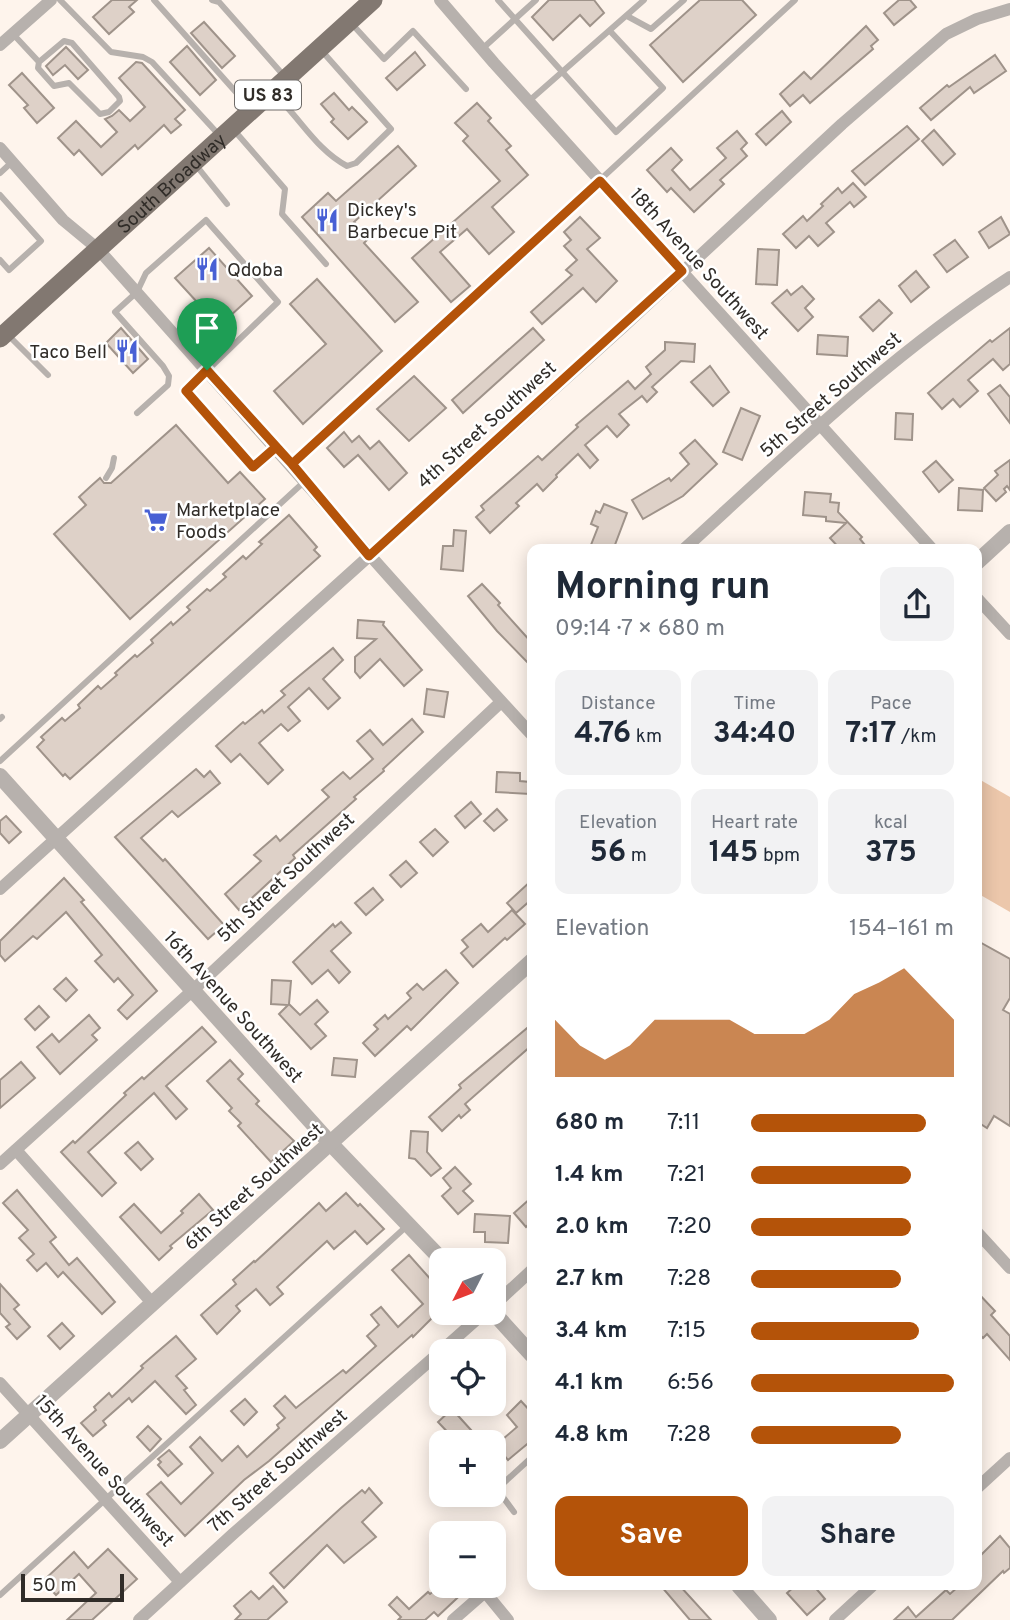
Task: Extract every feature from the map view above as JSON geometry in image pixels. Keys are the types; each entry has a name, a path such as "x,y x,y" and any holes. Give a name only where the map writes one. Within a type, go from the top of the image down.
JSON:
{"main road":[{"name":"South Broadway","path":"3,335 373,0"}],"street":[{"path":"0,45 51,0"},
{"name":"18th Avenue Southwest","path":"440,0 928,544"},
{"name":"4th Street Southwest","path":"0,889 842,124 946,34 976,19 1010,9"},
{"path":"0,148 63,220 98,249 137,292 292,464 369,556 527,730"},
{"name":"5th Street Southwest","path":"690,544 886,368 967,305 1010,277"},
{"path":"982,558 1010,532"},
{"path":"982,604 1010,634"},
{"name":"5th Street Southwest","path":"0,1164 502,702"},
{"name":"16th Avenue Southwest","path":"0,776 331,1144 431,1248"},
{"name":"6th Street Southwest","path":"0,1441 527,966"},
{"path":"16,1150 153,1304"},
{"path":"982,1238 1010,1268"},
{"path":"506,1294 527,1275"},
{"name":"7th Street Southwest","path":"455,1339 470,1325"},
{"path":"505,1325 527,1349"},
{"name":"7th Street Southwest","path":"139,1620 429,1362"},
{"name":"15th Avenue Southwest","path":"0,1383 180,1582"},
{"path":"982,1484 1010,1458"},
{"path":"742,1590 769,1620"},
{"path":"835,1620 868,1590"},
{"path":"453,1620 485,1592 508,1620"}],"lane":[{"path":"60,0 111,52 142,57 152,62 285,189 282,214 326,264"},
{"path":"154,0 252,110"},
{"path":"498,0 616,132 663,88 610,31"},
{"path":"482,49 536,0"},
{"path":"529,101 644,0"},
{"path":"626,16 650,29 684,0"},
{"path":"292,464 795,0"},
{"path":"216,1 279,85 289,107 324,150 347,166 356,163 391,128 320,48"},
{"path":"350,21 384,59 413,32 466,89"},
{"path":"13,34 39,62"},
{"path":"64,41 72,43 119,97 120,102 108,113 100,114 69,83 54,86 38,68 39,62 64,41"},
{"path":"0,173 12,162"},
{"path":"194,163 227,204"},
{"path":"0,195 41,242 9,270 0,260"},
{"path":"137,413 168,385 169,376 115,312 137,292 146,273 206,220 278,302 186,391 253,467 276,447"},
{"path":"3,335 48,374"},
{"path":"106,478 114,458"},
{"path":"0,761 305,481"},
{"path":"0,1595 409,1225"},
{"path":"514,1511 497,1489 527,1462"}],"shaded area":[{"path":"982,781 1010,797 1010,912 982,896"}],"building":[{"path":"112,0 137,0 129,7 134,12 109,34 93,17"},
{"path":"549,0 594,0 604,13 590,26 580,15 553,40 532,17"},
{"path":"700,0 742,0 756,15 683,82 650,45"},
{"path":"899,0 910,0 916,7 894,25 884,13"},
{"path":"204,22 235,56 222,68 191,33"},
{"path":"866,26 878,40 871,46 873,49 810,103 803,95 790,106 780,94 804,72 811,79"},
{"path":"187,46 216,80 200,95 170,62"},
{"path":"66,47 88,70 78,79 65,65 53,75 46,66"},
{"path":"415,52 425,65 397,90 386,78"},
{"path":"995,55 1006,71 974,93 970,87 931,120 920,108 947,85 949,87"},
{"path":"136,62 142,63 185,110 175,119 181,125 171,133 164,125 138,149 135,145 102,175 79,150 74,155 58,138 76,121 101,147 117,132 105,119 119,110 130,121 145,107 119,78"},
{"path":"22,73 54,108 37,123 24,108 28,105 9,85"},
{"path":"334,93 349,110 352,107 367,122 348,139 331,122 334,119 321,104"},
{"path":"477,103 491,118 488,121 511,146 506,150 528,175 492,207 514,232 489,254 467,229 440,252 470,286 451,302 412,258 500,181 463,141 468,136 455,123"},
{"path":"782,111 791,122 766,145 756,134"},
{"path":"907,126 919,139 865,185 852,171"},
{"path":"934,130 955,154 943,165 922,141"},
{"path":"737,131 747,143 741,149 747,156 720,180 724,184 694,212 671,188 667,192 647,170 671,148 682,160 672,170 690,190 726,158 717,148"},
{"path":"398,146 416,166 354,222 369,238 364,243 418,302 395,322 302,217 328,193 336,201"},
{"path":"853,183 866,197 854,207 850,202 826,223 834,232 818,246 809,236 796,248 783,234 803,216 807,221 838,188 842,193"},
{"path":"580,217 600,238 587,249 617,281 596,302 583,288 542,324 531,312 572,275 566,270 577,260 564,246 571,240 564,232"},
{"path":"1001,217 1010,234 989,248 979,232"},
{"path":"955,240 968,257 947,272 934,255"},
{"path":"209,248 252,296 219,326 175,278"},
{"path":"758,249 779,250 777,285 756,284"},
{"path":"916,271 929,287 911,302 899,286"},
{"path":"317,279 382,351 303,424 274,391 326,344 290,304"},
{"path":"802,286 814,299 805,308 813,317 798,331 772,303 787,290 791,295"},
{"path":"879,300 892,313 873,331 860,317"},
{"name":"Taco Bell","path":"121,328 148,359 133,373 106,343"},
{"path":"533,328 544,340 463,413 452,400"},
{"path":"1010,328 1010,364 1003,370 993,359 968,380 978,391 960,407 953,399 942,409 928,393 990,340 992,342"},
{"path":"818,335 848,337 847,356 817,354"},
{"path":"665,342 695,344 694,362 681,361 652,387 657,392 647,402 642,396 619,414 629,425 617,437 607,426 585,445 598,460 590,468 578,454 543,491 537,484 516,503 519,506 490,533 476,517 484,510 481,506 538,456 542,460 578,427 576,425 628,381 635,389 651,374 646,367 665,350"},
{"path":"710,366 729,392 713,406 691,382"},
{"path":"414,376 446,408 409,441 377,409"},
{"path":"1000,385 1010,397 1010,423 988,394"},
{"path":"741,408 760,416 742,460 723,452"},
{"path":"896,413 913,414 912,440 895,439"},
{"name":"Marketplace Foods","path":"176,425 228,483 240,472 265,499 130,619 54,534 86,505 79,497 91,486 100,478 104,483 111,483"},
{"path":"344,432 352,442 359,436 370,449 379,441 407,473 389,490 358,455 344,467 327,448"},
{"path":"695,440 717,464 683,496 643,519 632,500 669,478 671,481 689,464 680,453"},
{"path":"1010,460 1010,490 1007,486 1004,489 1006,492 996,501 984,488 998,475 995,471"},
{"path":"936,461 953,480 939,492 923,472"},
{"path":"959,488 983,490 982,511 958,510"},
{"path":"805,492 831,494 830,502 839,503 838,512 862,537 860,539 864,544 836,544 830,538 846,523 826,521 826,517 803,515"},
{"path":"604,504 627,513 615,544 591,544 598,527 591,524 596,511 600,513"},
{"path":"289,515 317,547 314,550 320,556 70,779 65,774 63,776 37,747 44,740 41,737 62,718 65,721 98,686 101,689 135,655 137,657 153,643 151,640 171,622 173,625 190,610 187,607 226,577 223,574 243,556 246,559 262,544 259,542"},
{"path":"454,530 466,531 463,571 441,569 443,546 453,546"},
{"path":"482,584 500,603 498,605 527,637 527,662 497,631 468,596"},
{"path":"358,620 384,622 383,625 422,670 404,686 380,659 360,678 355,672 355,657 376,639 357,638"},
{"path":"333,648 343,660 323,679 340,698 328,709 309,688 288,707 300,721 288,731 281,724 259,743 283,770 268,784 240,754 231,762 216,746 243,722 245,724 262,710 264,713 285,695 281,691"},
{"path":"427,689 448,692 444,717 424,714"},
{"path":"412,719 423,732 239,910 225,894 261,861 254,855 276,836 280,841 329,797 322,790 343,772 350,779 373,759 357,741 370,730 383,745"},
{"path":"196,769 204,777 210,771 220,783 178,817 172,811 141,838 163,861 165,859 224,925 208,939 115,837"},
{"path":"497,772 520,773 520,781 527,782 527,794 496,792"},
{"path":"471,802 481,814 465,828 455,816"},
{"path":"497,809 507,820 494,831 484,821"},
{"path":"6,816 21,832 9,843 0,833 0,821"},
{"path":"435,829 448,842 433,856 420,842"},
{"path":"406,861 417,873 401,887 390,875"},
{"path":"64,878 84,900 81,902 157,991 127,1019 118,1010 133,995 118,978 114,982 95,961 102,955 66,912 37,939 33,936 5,961 0,955 0,941"},
{"path":"527,885 527,903 516,913 507,903"},
{"path":"373,888 383,900 366,915 355,903"},
{"path":"512,910 525,924 473,967 461,953 468,947 462,940 481,924 488,932"},
{"path":"341,922 351,933 331,951 350,972 339,983 328,970 312,984 293,962 333,924 335,927"},
{"path":"982,943 1010,959 1010,998 1003,1010 1010,1014 1010,1126 994,1116 987,1128 982,1125"},
{"path":"446,970 458,983 411,1030 407,1026 375,1056 363,1043 378,1029 374,1025 385,1015 388,1019 411,998 407,993 417,984 423,990"},
{"path":"66,978 77,990 66,1001 54,989"},
{"path":"272,980 291,981 289,1004 300,1015 317,1000 328,1012 315,1024 326,1036 311,1049 279,1014 288,1005 271,1004"},
{"path":"39,1006 49,1017 35,1030 25,1019"},
{"path":"89,1015 100,1028 92,1035 97,1040 60,1074 37,1047 52,1034 59,1042"},
{"path":"202,1027 216,1042 166,1086 187,1109 176,1119 154,1093 88,1152 116,1183 102,1196 61,1152 73,1141 75,1143 126,1095 124,1093 142,1077 144,1079"},
{"path":"527,1028 527,1049 465,1104 470,1110 461,1118 459,1115 442,1131 429,1117 461,1088 459,1085"},
{"path":"334,1058 357,1060 355,1077 332,1075"},
{"path":"230,1060 243,1074 238,1079 259,1101 256,1104 294,1141 271,1162 238,1126 241,1123 229,1111 232,1108 207,1081"},
{"path":"21,1062 35,1078 0,1108 0,1080"},
{"path":"411,1131 428,1132 427,1152 441,1168 431,1176 415,1159 409,1158"},
{"path":"138,1142 153,1159 141,1170 125,1153"},
{"path":"455,1167 471,1184 463,1191 473,1201 458,1214 442,1196 451,1188 443,1178"},
{"path":"17,1190 56,1237 50,1242 69,1265 77,1258 115,1302 102,1314 63,1272 58,1277 46,1263 37,1271 27,1260 34,1254 19,1238 28,1230 3,1203"},
{"path":"346,1193 384,1229 367,1244 355,1231 334,1249 327,1241 277,1287 283,1294 270,1305 256,1289 236,1306 240,1311 217,1334 201,1315 236,1284 233,1280 319,1203 326,1211"},
{"path":"199,1194 213,1210 170,1246 172,1248 159,1260 120,1217 134,1204 161,1233"},
{"path":"527,1201 526,1227 514,1213"},
{"path":"475,1214 510,1216 508,1243 485,1242 485,1232 474,1232"},
{"path":"409,1255 429,1278 429,1321 244,1480 185,1536 147,1494 161,1482 181,1504 213,1473 190,1447 200,1437 222,1461 238,1446 247,1457 279,1428 277,1425 285,1418 274,1406 285,1396 296,1408 343,1370 346,1373 376,1346 367,1336 379,1325 371,1315 381,1307 398,1327 423,1304 392,1270"},
{"path":"0,1284 19,1305 14,1309 30,1327 17,1339 6,1327 10,1324 0,1313"},
{"path":"982,1297 995,1311 991,1315 1010,1336 1010,1360 987,1334 983,1338"},
{"path":"62,1323 74,1336 60,1349 48,1336"},
{"path":"176,1336 196,1359 176,1376 187,1388 184,1390 196,1405 186,1414 155,1381 132,1402 129,1398 103,1421 106,1425 93,1436 81,1423 96,1410 94,1407 109,1393 112,1397 143,1368 141,1366"},
{"path":"245,1399 257,1412 244,1425 231,1411"},
{"path":"521,1401 527,1408 527,1444 508,1460 506,1436 517,1427 507,1415"},
{"path":"444,1416 458,1416 471,1430 446,1430 438,1422"},
{"path":"148,1426 161,1439 150,1451 137,1437"},
{"path":"169,1450 182,1464 168,1476 158,1465 161,1462 158,1459"},
{"path":"369,1488 382,1503 362,1522 376,1537 344,1563 327,1545 284,1588 270,1573 341,1508 362,1490 365,1493"},
{"path":"1000,1536 1010,1548 1010,1568 1004,1573 1003,1571 952,1620 894,1620 908,1607 916,1617 946,1590 950,1594 954,1590 982,1590 982,1554"},
{"path":"108,1549 137,1579 92,1620 67,1620 96,1593 79,1574 56,1595 43,1581 74,1552 88,1568"},
{"path":"273,1586 287,1602 267,1620 235,1620 241,1614 234,1606 251,1591 259,1599"},
{"path":"664,1590 684,1590 711,1620 690,1620"},
{"path":"790,1590 817,1590 825,1599 807,1615 787,1593"},
{"path":"428,1592 429,1598 457,1598 438,1616 434,1612 425,1620 398,1620 401,1617 389,1605 397,1597 409,1609"}],"place":[{"name":"Dickey's Barbecue Pit","path":"327,220"},
{"name":"Qdoba","path":"207,269"},
{"name":"Taco Bell","path":"127,351"},
{"name":"Marketplace Foods","path":"156,520"}],"route":[{"path":"207,370 186,391 253,467 276,447 292,464 600,181 682,271 369,556 292,464 207,370"}]}
